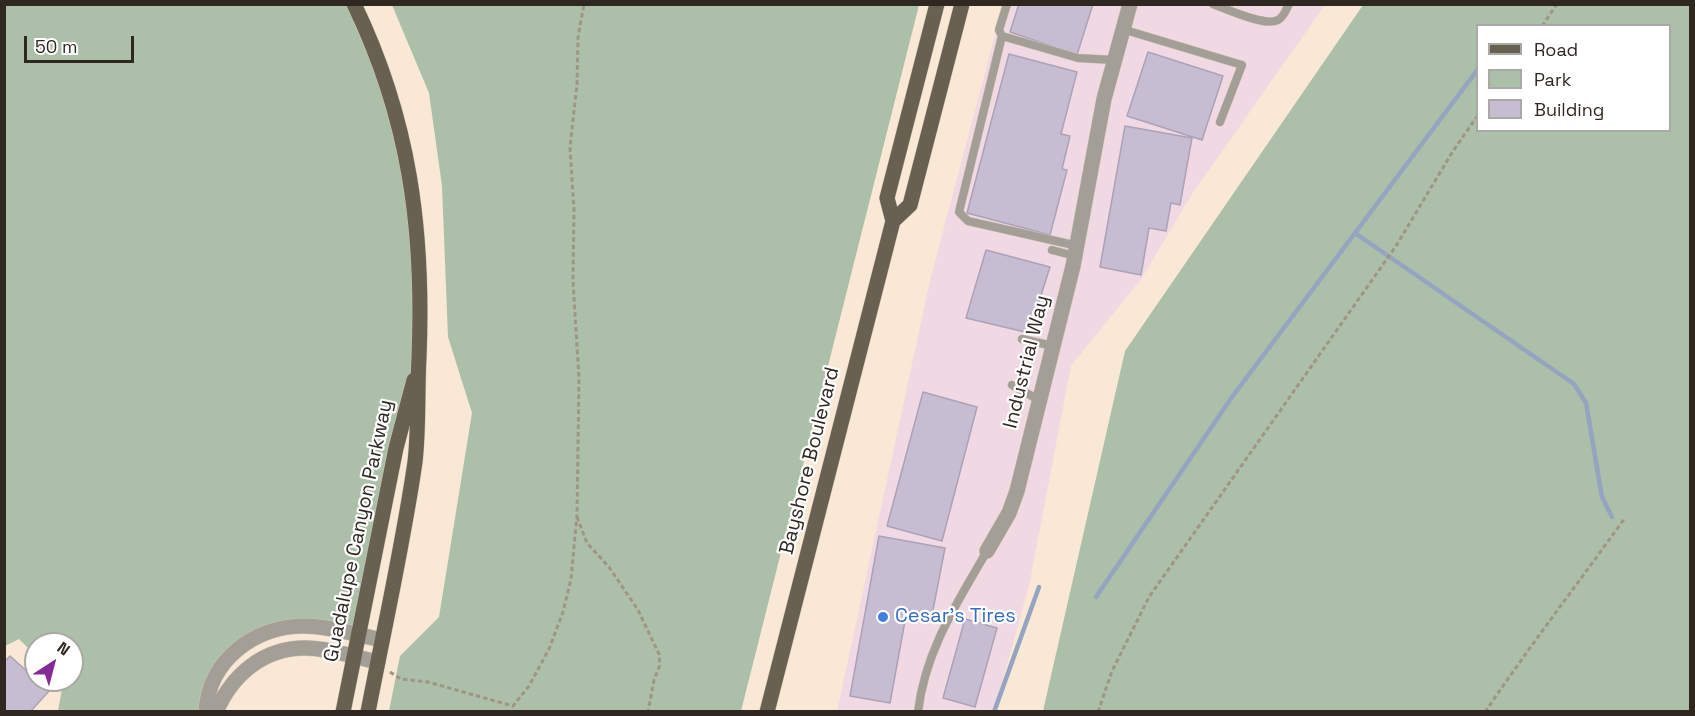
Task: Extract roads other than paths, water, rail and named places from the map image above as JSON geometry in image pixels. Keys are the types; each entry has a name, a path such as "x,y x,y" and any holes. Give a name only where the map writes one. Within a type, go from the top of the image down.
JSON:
{"main road":[{"name":"Guadalupe Canyon Parkway","path":"354,4 385,79 409,163 421,261 420,411 415,461 368,711"},
{"name":"Bayshore Boulevard","path":"767,711 893,221 887,198 937,4"},
{"name":"Bayshore Boulevard","path":"893,221 910,205 962,4"},
{"name":"Guadalupe Canyon Parkway","path":"343,711 396,448 419,359"}],"street":[{"name":"Industrial Way","path":"987,551 1009,513 1039,400 1076,251 1113,60 1130,4"},
{"path":"206,711 209,689 215,674 233,652 245,643 282,628 303,626 382,640"},
{"path":"216,711 231,683 242,671 270,655 304,648 378,662"}],"lane":[{"path":"1007,4 999,30 1002,36 959,212 968,221 1076,251"},
{"path":"1213,4 1259,20 1272,22 1284,15 1289,4"},
{"path":"1122,29 1242,65 1220,122"},
{"path":"1002,36 1078,58 1113,60"},
{"path":"1052,250 1076,251"},
{"path":"1022,339 1053,346"},
{"path":"1012,385 1039,400"},
{"name":"Industrial Way","path":"918,711 932,651 944,625 987,551"}],"waterway":[{"path":"1476,72 1355,233 1574,384 1586,403 1602,497 1612,517"},
{"path":"1096,597 1232,397 1355,233"},
{"path":"994,712 1039,587"}],"place":[{"name":"Cesar's Tires","path":"883,617"}]}
